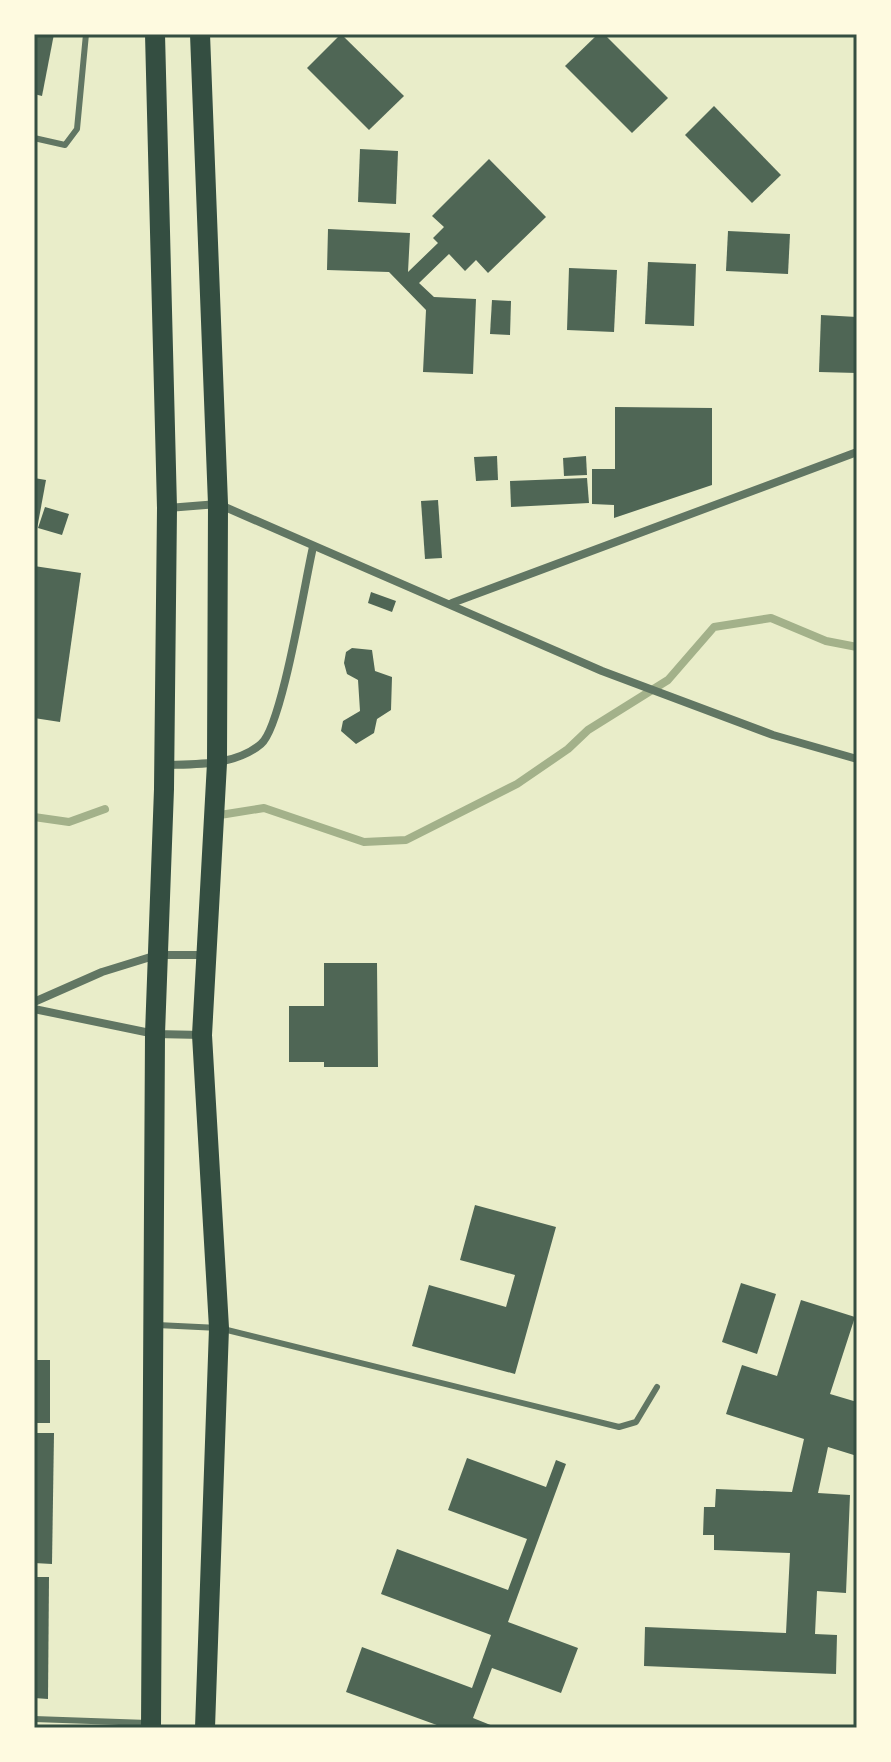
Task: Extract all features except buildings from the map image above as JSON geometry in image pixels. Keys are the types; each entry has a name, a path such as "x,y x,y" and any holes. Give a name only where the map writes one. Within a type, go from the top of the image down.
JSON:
{"main road":[{"path":"151,1726 155,1034 164,789 167,508 155,34"},
{"path":"200,34 218,504 217,763 202,1035 219,1328 205,1728"}],"street":[{"path":"452,603 857,452"},
{"path":"167,508 218,504 678,700 773,735 857,759"},
{"path":"164,766 217,763 258,747 270,731 313,547"},
{"path":"34,1002 102,972 157,955 206,955"},
{"path":"34,1009 155,1034 202,1035"}],"lane":[{"path":"34,138 65,145 77,129 86,34"},
{"path":"154,1325 219,1328 619,1427 636,1422 657,1387"},
{"path":"34,1719 151,1726"}],"waterway":[{"path":"220,815 264,808 364,842 406,840 517,784 568,749 588,730 668,680 714,627 771,618 826,641 857,647"},
{"path":"34,817 69,822 105,809"}]}
